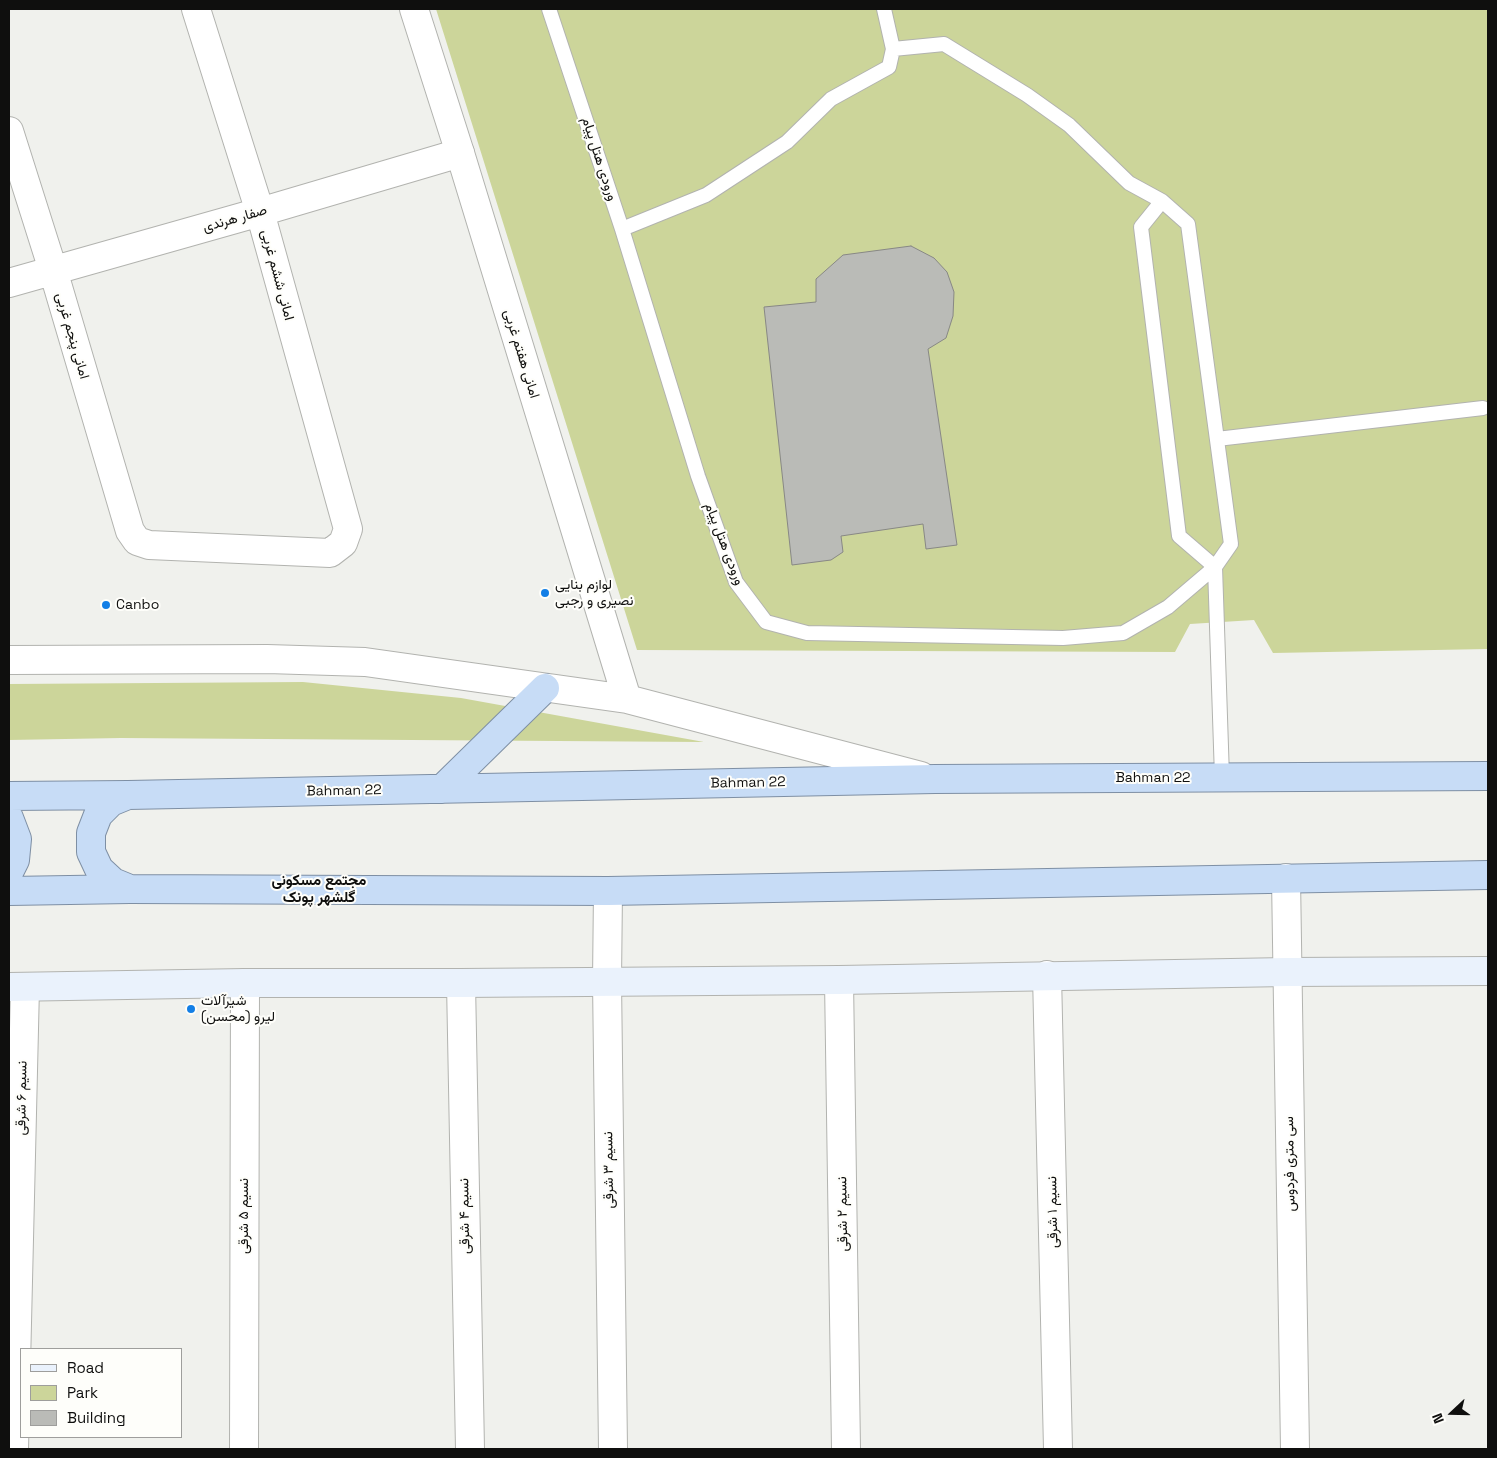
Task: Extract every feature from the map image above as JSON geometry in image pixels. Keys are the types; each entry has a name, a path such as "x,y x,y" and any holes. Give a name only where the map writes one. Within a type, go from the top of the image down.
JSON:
{"highway":[{"path":"442,789 545,688"},
{"name":"Bahman 22","path":"9,796 935,779 1488,776"},
{"path":"128,795 111,802 98,816 91,833 91,852 99,869 113,882 130,889"},
{"path":"9,818 17,839 15,860 9,872"},
{"path":"9,891 130,889 608,890 1488,876"}],"main road":[{"path":"17,987 245,983 839,980 1048,975 1488,971"}],"street":[{"name":"امانی ششم غربی","path":"137,541 149,545 330,553 342,543 348,529 260,212 196,9"},
{"name":"امانی هفتم غربی","path":"414,9 627,699"},
{"name":"امانی پنجم غربی","path":"9,131 53,270 130,531 137,541"},
{"name":"صفار هرندی","path":"9,283 460,153"},
{"path":"9,660 267,659 365,662 627,699 935,779"},
{"name":"سی متری فردوس","path":"1286,878 1294,1449"},
{"name":"نسیم ۳ شرقی","path":"608,890 607,981 613,1449"},
{"name":"نسیم ۱ شرقی","path":"1048,975 1058,1449"},
{"name":"نسیم ۲ شرقی","path":"839,980 846,1449"},
{"name":"نسیم ۵ شرقی","path":"244,1449 245,983"},
{"name":"نسیم ۴ شرقی","path":"461,983 470,1449"},
{"name":"نسیم ۶ شرقی","path":"14,1449 17,987"}],"lane":[{"name":"ورودی هتل پیام","path":"549,9 622,229 698,476 736,582 766,622 807,633 1063,638 1123,633 1168,607 1215,567 1230,544 1188,224 1162,201 1129,183 1069,125 1028,95 944,44 893,49"},
{"path":"622,229 706,195 787,142 831,99 888,67 893,49 884,9"},
{"path":"1162,201 1141,227 1179,536 1215,567 1222,777"},
{"path":"1217,439 1483,408"}],"green space":[{"path":"436,9 1488,9 1488,649 1273,653 1254,620 1190,624 1175,652 637,650"},
{"path":"303,682 461,698 704,742 121,738 9,740 9,684"}],"building":[{"path":"911,246 934,258 947,272 954,292 953,316 946,338 928,349 957,545 926,549 923,524 841,536 843,552 831,560 792,565 764,307 816,302 816,279 843,255"}],"place":[{"name":"لوازم بنایی نصیری و رجبی","path":"545,593"},
{"name":"Canbo","path":"106,605"},
{"name":"شیرآلات لیرو (محسن)","path":"191,1009"}],"district":[{"name":"مجتمع مسکونی گلشهر پونک","path":"319,890"}]}
